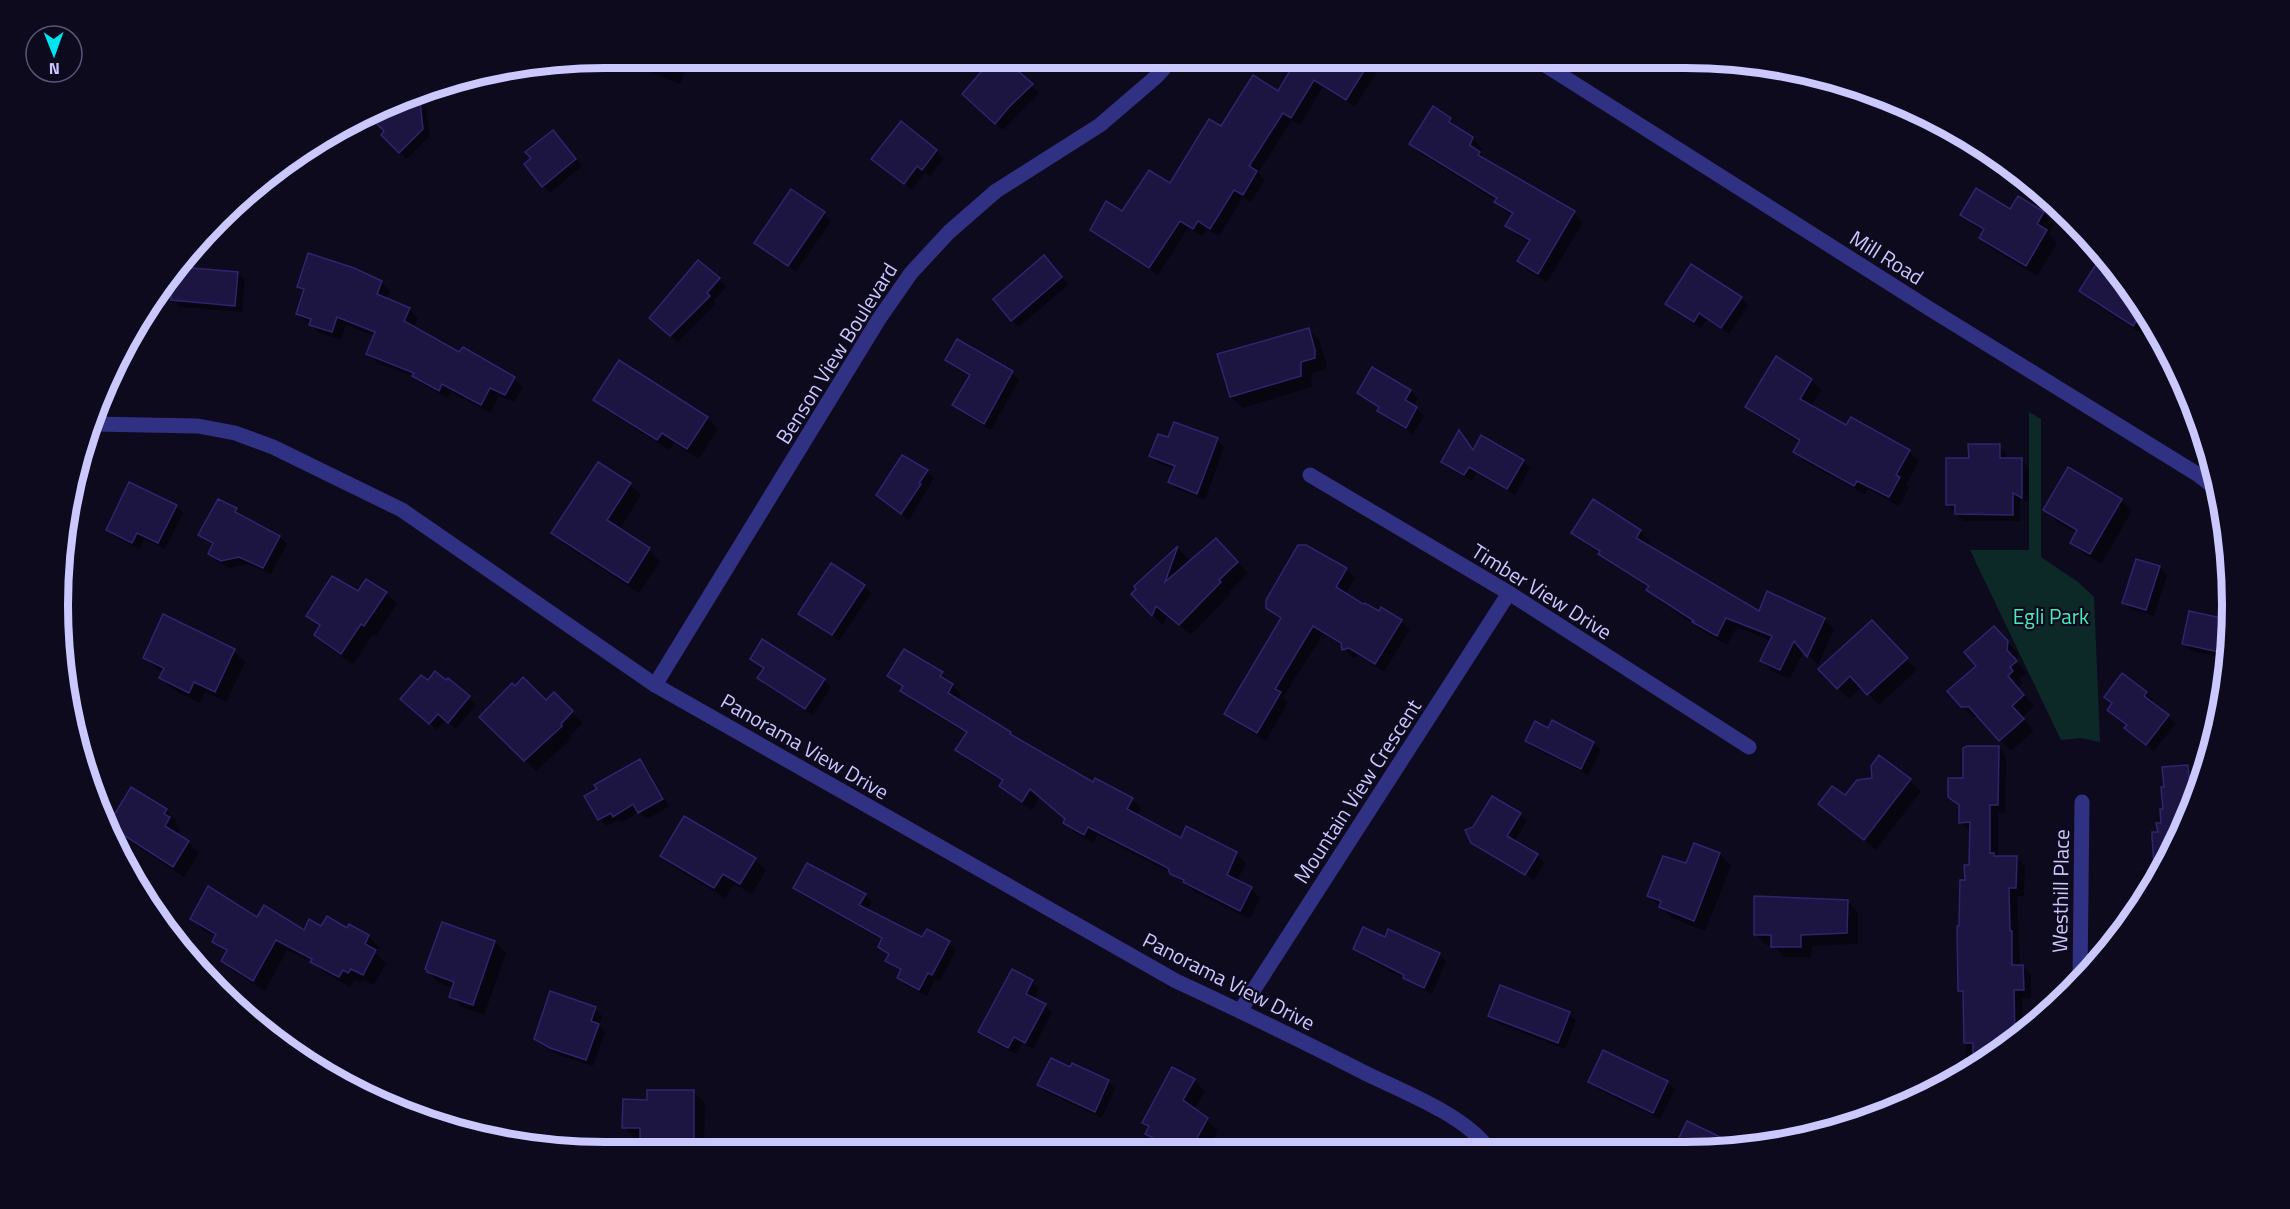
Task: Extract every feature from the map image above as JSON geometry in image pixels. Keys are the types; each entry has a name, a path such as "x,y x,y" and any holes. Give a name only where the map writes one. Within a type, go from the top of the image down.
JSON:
{"street":[{"name":"Benson View Boulevard","path":"655,685 910,273 949,232 996,191 1100,125 1164,68"},
{"name":"Mill Road","path":"1550,68 2208,482"},
{"name":"Panorama View Drive","path":"99,424 198,426 235,433 273,447 402,510 655,685 1176,981 1437,1108 1472,1132 1482,1142"},
{"name":"Timber View Drive","path":"1310,475 1509,593 1749,747"},
{"name":"Mountain View Crescent","path":"1240,1011 1509,593"},
{"name":"Westhill Place","path":"2080,968 2082,802"}],"green space":[{"name":"Egli Park","path":"2029,412 2041,419 2041,557 2078,582 2094,597 2100,742 2080,738 2061,740 1970,550 2029,550"}],"building":[{"path":"984,68 1015,68 1033,84 995,124 962,94"},
{"path":"1292,68 1366,68 1346,100 1314,80 1291,118 1283,113 1249,166 1257,171 1243,195 1234,190 1210,229 1198,221 1193,229 1180,221 1149,268 1090,230 1106,201 1122,211 1149,170 1170,183 1209,119 1221,126 1253,75 1278,91"},
{"path":"420,100 423,129 399,153 381,135 384,131 373,120"},
{"path":"1433,106 1451,118 1449,122 1473,137 1470,145 1480,152 1478,155 1575,211 1538,274 1517,261 1530,240 1505,226 1513,213 1494,202 1497,198 1409,144"},
{"path":"901,121 937,150 922,170 917,166 904,184 871,159"},
{"path":"553,130 576,159 542,187 524,164 531,158 525,152"},
{"path":"1976,188 2010,209 2018,196 2044,212 2037,224 2047,230 2026,266 1979,238 1984,229 1960,215"},
{"path":"791,189 825,212 788,266 754,243"},
{"path":"308,253 354,268 382,281 377,294 410,308 404,321 459,352 463,347 515,377 505,395 490,388 481,405 442,384 439,391 412,376 414,373 366,354 375,332 337,317 332,332 309,325 311,319 296,314 304,289 297,287"},
{"path":"1044,255 1062,277 1011,321 993,299"},
{"path":"698,260 720,278 707,293 710,296 670,336 649,318"},
{"path":"2098,261 2139,317 2133,326 2079,291"},
{"path":"1691,264 1742,297 1721,328 1699,313 1694,322 1665,304"},
{"path":"187,267 238,272 235,306 171,300 172,286"},
{"path":"1309,328 1315,358 1301,362 1301,376 1230,397 1217,354"},
{"path":"957,339 1013,371 984,424 952,405 970,375 945,360"},
{"path":"1776,356 1812,379 1800,399 1846,425 1851,417 1910,450 1896,475 1900,477 1889,497 1857,481 1854,486 1793,452 1800,440 1745,407"},
{"path":"619,360 708,417 687,449 662,433 657,440 593,400"},
{"path":"1372,367 1411,390 1405,400 1417,407 1406,428 1377,411 1379,407 1357,393"},
{"path":"1174,422 1218,438 1197,494 1168,482 1175,466 1149,456 1158,434 1168,437"},
{"path":"1459,430 1473,450 1481,435 1524,460 1507,489 1469,467 1464,475 1441,462"},
{"path":"1968,444 2000,444 2000,458 2022,458 2022,498 2013,493 2013,515 1955,514 1955,505 1946,505 1946,458 1969,458"},
{"path":"902,455 928,470 901,514 876,495"},
{"path":"598,462 631,483 607,520 650,548 628,583 551,533"},
{"path":"2068,467 2122,499 2090,554 2070,543 2077,530 2043,510"},
{"path":"129,482 177,505 158,543 137,533 132,543 106,530"},
{"path":"218,499 237,508 235,512 280,536 263,568 239,557 221,561 208,554 213,543 198,535"},
{"path":"1593,499 1641,530 1636,538 1759,611 1767,591 1825,618 1807,657 1794,641 1780,670 1760,661 1772,636 1726,618 1717,636 1692,622 1694,621 1646,590 1649,586 1598,554 1600,551 1571,533"},
{"path":"1216,538 1238,562 1179,625 1156,606 1152,616 1131,594 1136,589 1134,586 1178,546 1165,582"},
{"path":"1298,545 1306,545 1347,568 1336,587 1363,604 1379,611 1381,607 1402,620 1375,664 1349,648 1342,650 1341,643 1313,626 1275,689 1281,692 1257,733 1224,714 1281,618 1266,608 1266,600"},
{"path":"2136,559 2160,566 2146,610 2122,603"},
{"path":"831,563 865,585 832,635 798,614"},
{"path":"332,576 358,591 366,579 387,592 364,626 361,624 341,654 314,635 320,625 306,616"},
{"path":"2189,611 2222,618 2220,652 2182,644"},
{"path":"163,614 235,649 215,692 194,682 189,693 159,678 164,668 143,658"},
{"path":"1872,620 1908,658 1867,695 1850,676 1837,689 1818,669"},
{"path":"1994,626 2008,641 2007,650 2017,661 2010,667 2013,671 2008,676 2024,695 2012,706 2024,719 1999,741 1969,707 1961,707 1947,691 1976,666 1964,652"},
{"path":"762,639 825,679 805,709 757,678 764,668 750,659"},
{"path":"904,649 943,672 940,676 953,684 948,693 1011,732 1010,734 1093,782 1095,778 1133,798 1127,809 1181,838 1186,826 1237,852 1227,875 1252,887 1240,911 1183,882 1184,880 1170,874 1168,868 1088,827 1084,835 1063,823 1065,819 1030,789 1022,802 999,786 1003,780 955,750 967,732 900,691 903,686 887,676"},
{"path":"435,671 446,680 448,678 470,696 448,723 438,714 429,724 400,699 421,675 428,680"},
{"path":"2122,673 2147,692 2144,696 2169,715 2146,745 2124,728 2127,725 2107,710 2112,703 2104,697"},
{"path":"523,677 546,700 554,692 573,711 561,724 562,726 524,761 479,717 512,683 515,686"},
{"path":"1552,720 1594,742 1581,769 1525,741 1535,721 1548,728"},
{"path":"1999,746 1998,805 1990,805 1990,853 1994,853 1994,856 2017,856 2016,888 2009,888 2010,931 2012,931 2012,965 2023,965 2024,990 2014,990 2015,1029 1973,1058 1973,1043 1964,1043 1963,991 1958,991 1957,926 1959,926 1960,880 1965,880 1964,865 1969,865 1970,822 1959,823 1959,805 1948,797 1948,778 1963,778 1963,748"},
{"path":"1879,755 1911,779 1864,840 1818,804 1832,786 1845,795 1857,780 1872,778 1871,766"},
{"path":"640,759 663,799 638,813 633,804 613,817 611,813 598,820 584,796 597,789 594,785"},
{"path":"2188,765 2190,788 2182,810 2154,867 2152,832 2158,832 2156,823 2161,823 2160,809 2163,809 2161,787 2164,787 2162,767"},
{"path":"131,787 167,809 164,814 170,817 165,826 189,841 173,867 118,832 112,818"},
{"path":"1492,796 1521,813 1507,836 1538,854 1525,875 1471,843 1465,830 1473,827"},
{"path":"684,816 756,858 740,884 723,874 714,888 660,856"},
{"path":"1694,843 1720,853 1694,921 1659,907 1661,901 1647,896 1663,856 1686,863"},
{"path":"807,863 866,894 859,905 922,937 927,929 950,941 932,975 928,973 919,990 897,978 901,969 885,961 889,954 878,947 882,938 793,888"},
{"path":"208,886 257,917 264,905 304,930 309,919 321,926 327,916 347,928 349,924 369,935 365,944 376,950 363,975 351,969 348,973 343,970 339,977 310,962 312,959 276,940 253,981 221,961 227,950 212,942 216,934 190,919"},
{"path":"1754,896 1848,900 1847,933 1801,935 1801,947 1771,947 1771,935 1754,935"},
{"path":"442,922 495,941 473,1005 449,997 454,982 427,972 425,969"},
{"path":"1363,927 1385,937 1388,929 1440,953 1424,988 1353,949"},
{"path":"1012,969 1033,980 1026,994 1046,1004 1025,1043 1014,1037 1008,1048 978,1032"},
{"path":"1500,985 1570,1012 1558,1043 1488,1016"},
{"path":"550,991 596,1007 591,1021 599,1024 586,1060 550,1048 534,1039"},
{"path":"1603,1050 1668,1081 1653,1113 1588,1082"},
{"path":"1051,1058 1070,1067 1072,1063 1109,1080 1095,1112 1037,1085"},
{"path":"1172,1067 1195,1079 1183,1100 1208,1118 1195,1142 1158,1142 1145,1134 1149,1126 1142,1123"},
{"path":"647,1090 694,1090 694,1142 640,1142 640,1128 622,1128 623,1099 647,1100"},
{"path":"1687,1121 1726,1140 1686,1142 1677,1142"}]}
